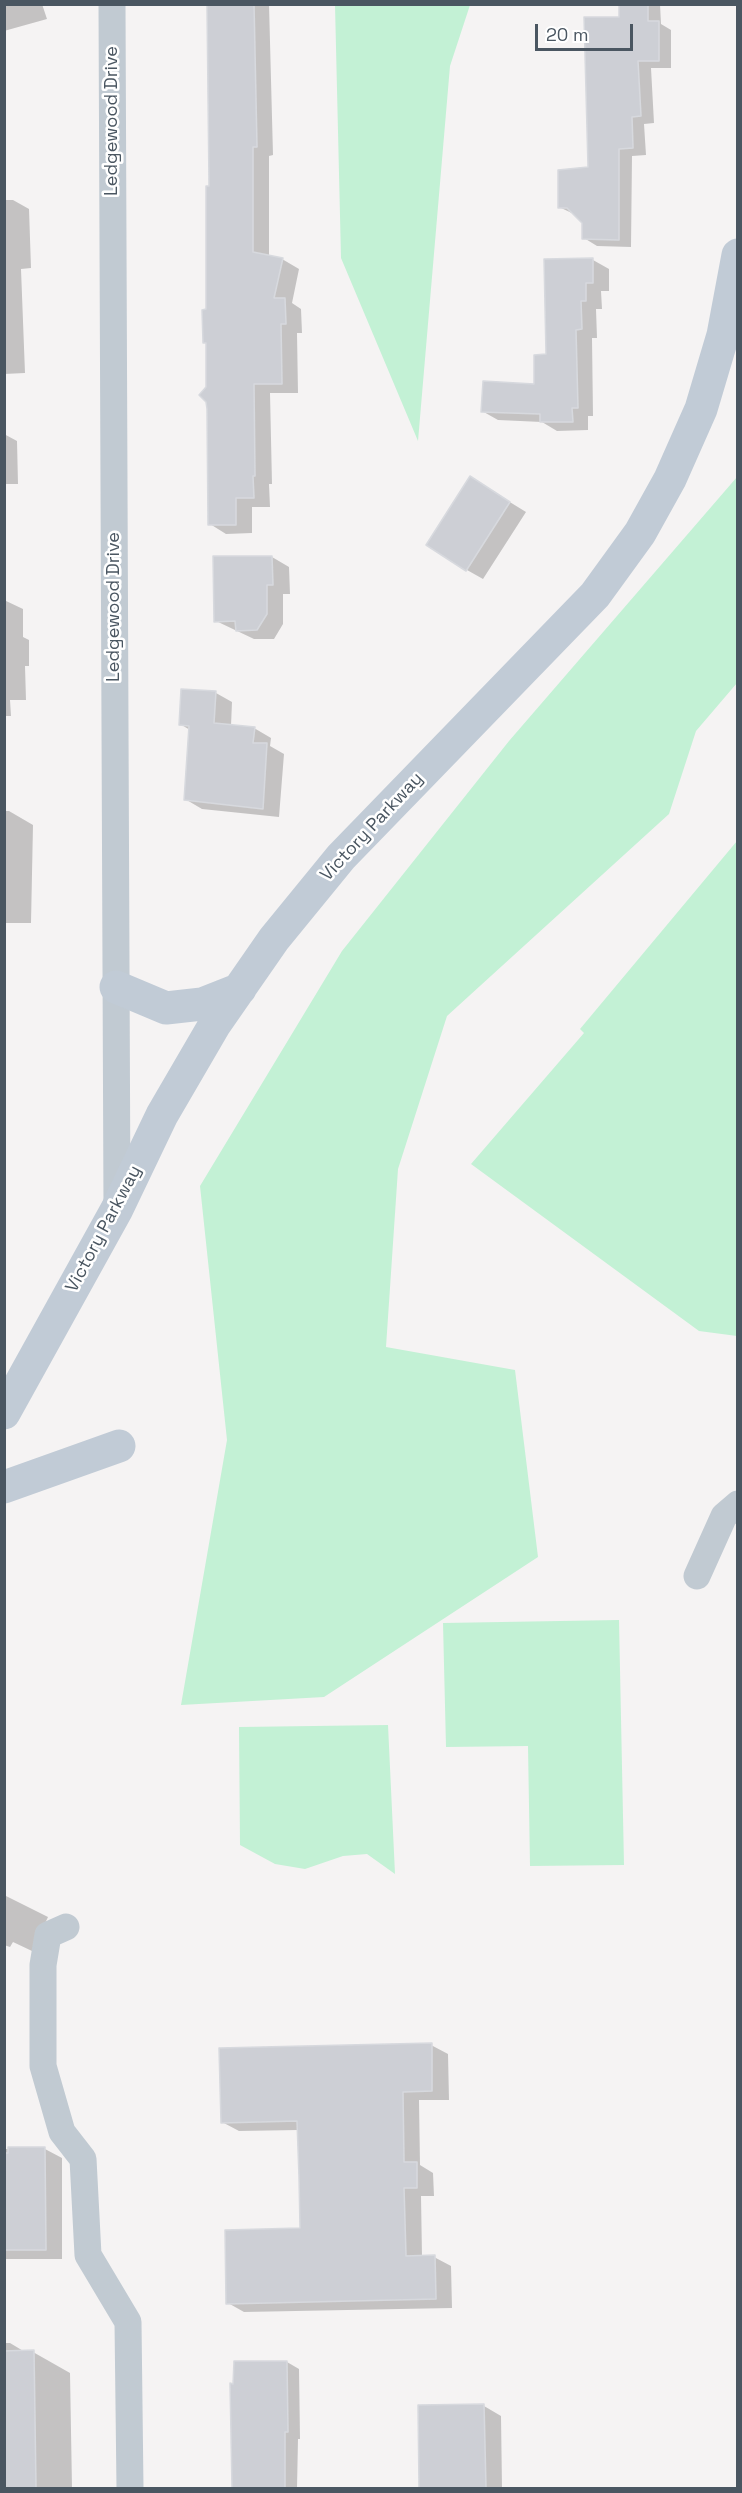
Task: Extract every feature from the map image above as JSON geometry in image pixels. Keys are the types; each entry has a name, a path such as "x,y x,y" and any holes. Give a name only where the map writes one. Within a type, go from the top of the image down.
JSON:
{"street":[{"name":"Ledgewood Drive","path":"112,4 117,1209"},
{"name":"Victory Parkway","path":"4,1413 117,1209 162,1115 215,1024 274,939 340,857 596,595 640,533 670,479 701,409 723,335 738,255"},
{"path":"116,987 166,1008 202,1004 240,989"},
{"path":"4,1487 119,1446"},
{"path":"697,1576 724,1516 738,1504"},
{"path":"66,1927 48,1935 43,1965 43,2066 62,2132 83,2159 88,2255 128,2322 130,2488"}],"green space":[{"path":"335,5 470,5 450,66 418,441 341,258"},
{"path":"737,477 737,683 696,731 669,814 447,1016 398,1169 386,1347 515,1370 538,1557 324,1697 181,1705 227,1440 200,1186 342,951 509,741"},
{"path":"737,841 737,1336 699,1331 471,1164 584,1033 580,1029"},
{"path":"619,1620 624,1865 530,1866 528,1746 446,1747 443,1623"},
{"path":"388,1725 395,1874 367,1854 343,1856 305,1869 275,1864 240,1845 239,1727"}],"building":[{"path":"254,4 257,147 253,147 253,252 283,258 274,298 285,298 286,324 281,324 282,384 254,384 254,498 236,498 236,525 208,525 207,409 206,402 199,395 206,387 206,343 203,343 202,310 206,309 206,186 209,186 207,5"},
{"path":"619,4 648,4 648,21 659,21 659,61 638,61 641,116 632,117 633,148 619,149 619,240 582,239 582,223 567,208 558,208 558,170 588,167 584,17 619,17"},
{"path":"593,258 593,283 586,283 586,301 581,301 582,329 576,330 578,408 572,408 573,422 540,422 540,414 481,412 483,381 534,384 534,355 546,354 544,259"},
{"path":"470,476 510,502 466,571 426,545"},
{"path":"213,556 272,556 273,585 267,585 267,614 257,630 236,631 235,621 214,622"},
{"path":"181,689 216,691 214,723 255,727 253,743 267,743 263,809 184,800 189,726 179,725"},
{"path":"432,2043 432,2091 403,2092 404,2162 417,2162 417,2188 404,2188 406,2256 435,2255 436,2299 226,2304 225,2230 300,2228 299,2177 297,2121 221,2123 219,2048"},
{"path":"8,2147 45,2147 46,2250 4,2250 4,2153 8,2153"},
{"path":"34,2350 36,2488 4,2488 4,2351"},
{"path":"234,2361 287,2361 288,2432 285,2432 285,2488 232,2488 230,2383 233,2384"},
{"path":"484,2404 486,2488 419,2488 418,2405"}]}
